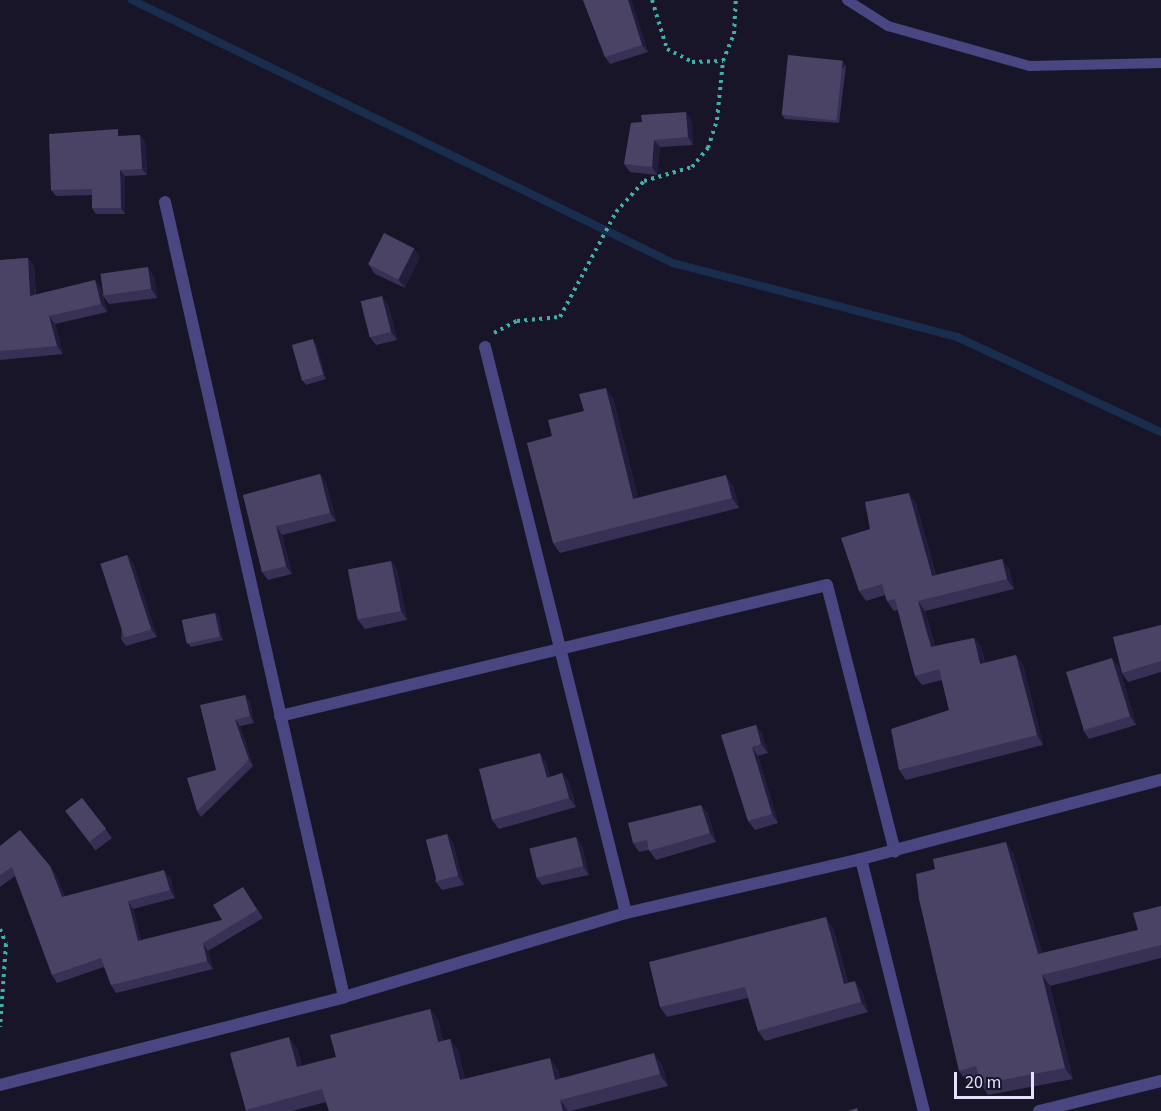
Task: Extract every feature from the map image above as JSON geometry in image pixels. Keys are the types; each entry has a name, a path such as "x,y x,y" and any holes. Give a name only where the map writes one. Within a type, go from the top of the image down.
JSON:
{"street":[{"path":"165,202 344,997"},
{"path":"485,347 562,648 626,913"},
{"path":"280,716 827,585 896,851"},
{"path":"0,1085 344,997 626,913 896,851 1161,780"},
{"path":"861,859 924,1111"},
{"path":"1039,1111 1161,1081"}],"lane":[{"path":"847,0 888,26 1029,66 1161,63"}],"path":[{"path":"652,0 667,49 692,62 723,61"},
{"path":"485,347 499,328 560,317 616,212 644,181 692,167 708,148 717,120 723,61 734,34 736,0"},
{"path":"0,929 6,944 0,1027"}],"building":[{"path":"583,0 628,0 642,45 605,57"},
{"path":"788,55 843,61 836,120 782,115"},
{"path":"686,112 688,137 654,140 652,167 624,164 631,123 642,122 641,115"},
{"path":"118,129 118,136 140,135 142,169 120,170 121,208 92,208 92,189 51,190 49,134"},
{"path":"384,233 414,248 398,280 368,264"},
{"path":"28,258 30,296 95,280 101,304 49,316 57,346 0,351 0,260"},
{"path":"148,267 151,289 104,295 100,274"},
{"path":"382,296 391,332 370,337 361,301"},
{"path":"313,339 323,375 302,381 292,345"},
{"path":"606,388 633,499 726,475 732,498 553,543 527,443 552,436 548,420 584,411 579,394"},
{"path":"320,474 330,513 276,526 286,566 262,572 243,495"},
{"path":"909,493 932,576 1002,559 1007,579 918,601 931,647 974,638 980,664 1016,655 1037,735 899,770 891,729 949,710 939,669 915,676 895,599 887,601 882,584 859,591 841,538 870,529 865,502"},
{"path":"127,555 151,629 124,638 100,564"},
{"path":"391,561 401,611 358,619 348,569"},
{"path":"215,613 220,636 187,644 182,620"},
{"path":"1161,625 1161,661 1122,673 1113,637"},
{"path":"1112,658 1130,716 1084,730 1066,672"},
{"path":"245,695 250,716 235,720 249,760 236,765 248,761 197,811 187,778 216,770 200,705"},
{"path":"756,725 761,744 752,747 772,814 748,821 721,735"},
{"path":"540,753 547,778 562,773 569,798 492,820 479,769"},
{"path":"82,798 106,829 89,842 65,811"},
{"path":"701,805 710,833 649,851 647,840 633,843 628,823"},
{"path":"20,830 50,866 62,897 164,870 170,890 128,901 138,941 222,920 213,905 243,887 257,910 203,943 207,961 111,985 101,958 52,975 12,867 0,875 0,846"},
{"path":"447,834 458,876 437,881 426,840"},
{"path":"576,837 583,866 537,878 529,849"},
{"path":"1006,842 1038,954 1138,930 1133,913 1161,906 1161,945 1042,975 1065,1068 981,1084 976,1066 959,1071 919,899 916,874 935,869 933,859"},
{"path":"826,917 844,984 855,981 861,1002 758,1031 745,987 660,1007 649,962"},
{"path":"430,1009 438,1042 450,1039 460,1080 550,1058 555,1080 654,1053 660,1074 560,1100 563,1111 329,1111 322,1089 246,1110 230,1053 289,1037 297,1067 336,1057 330,1035"}],"waterway":[{"path":"132,0 673,263 957,337 1161,432"}]}
